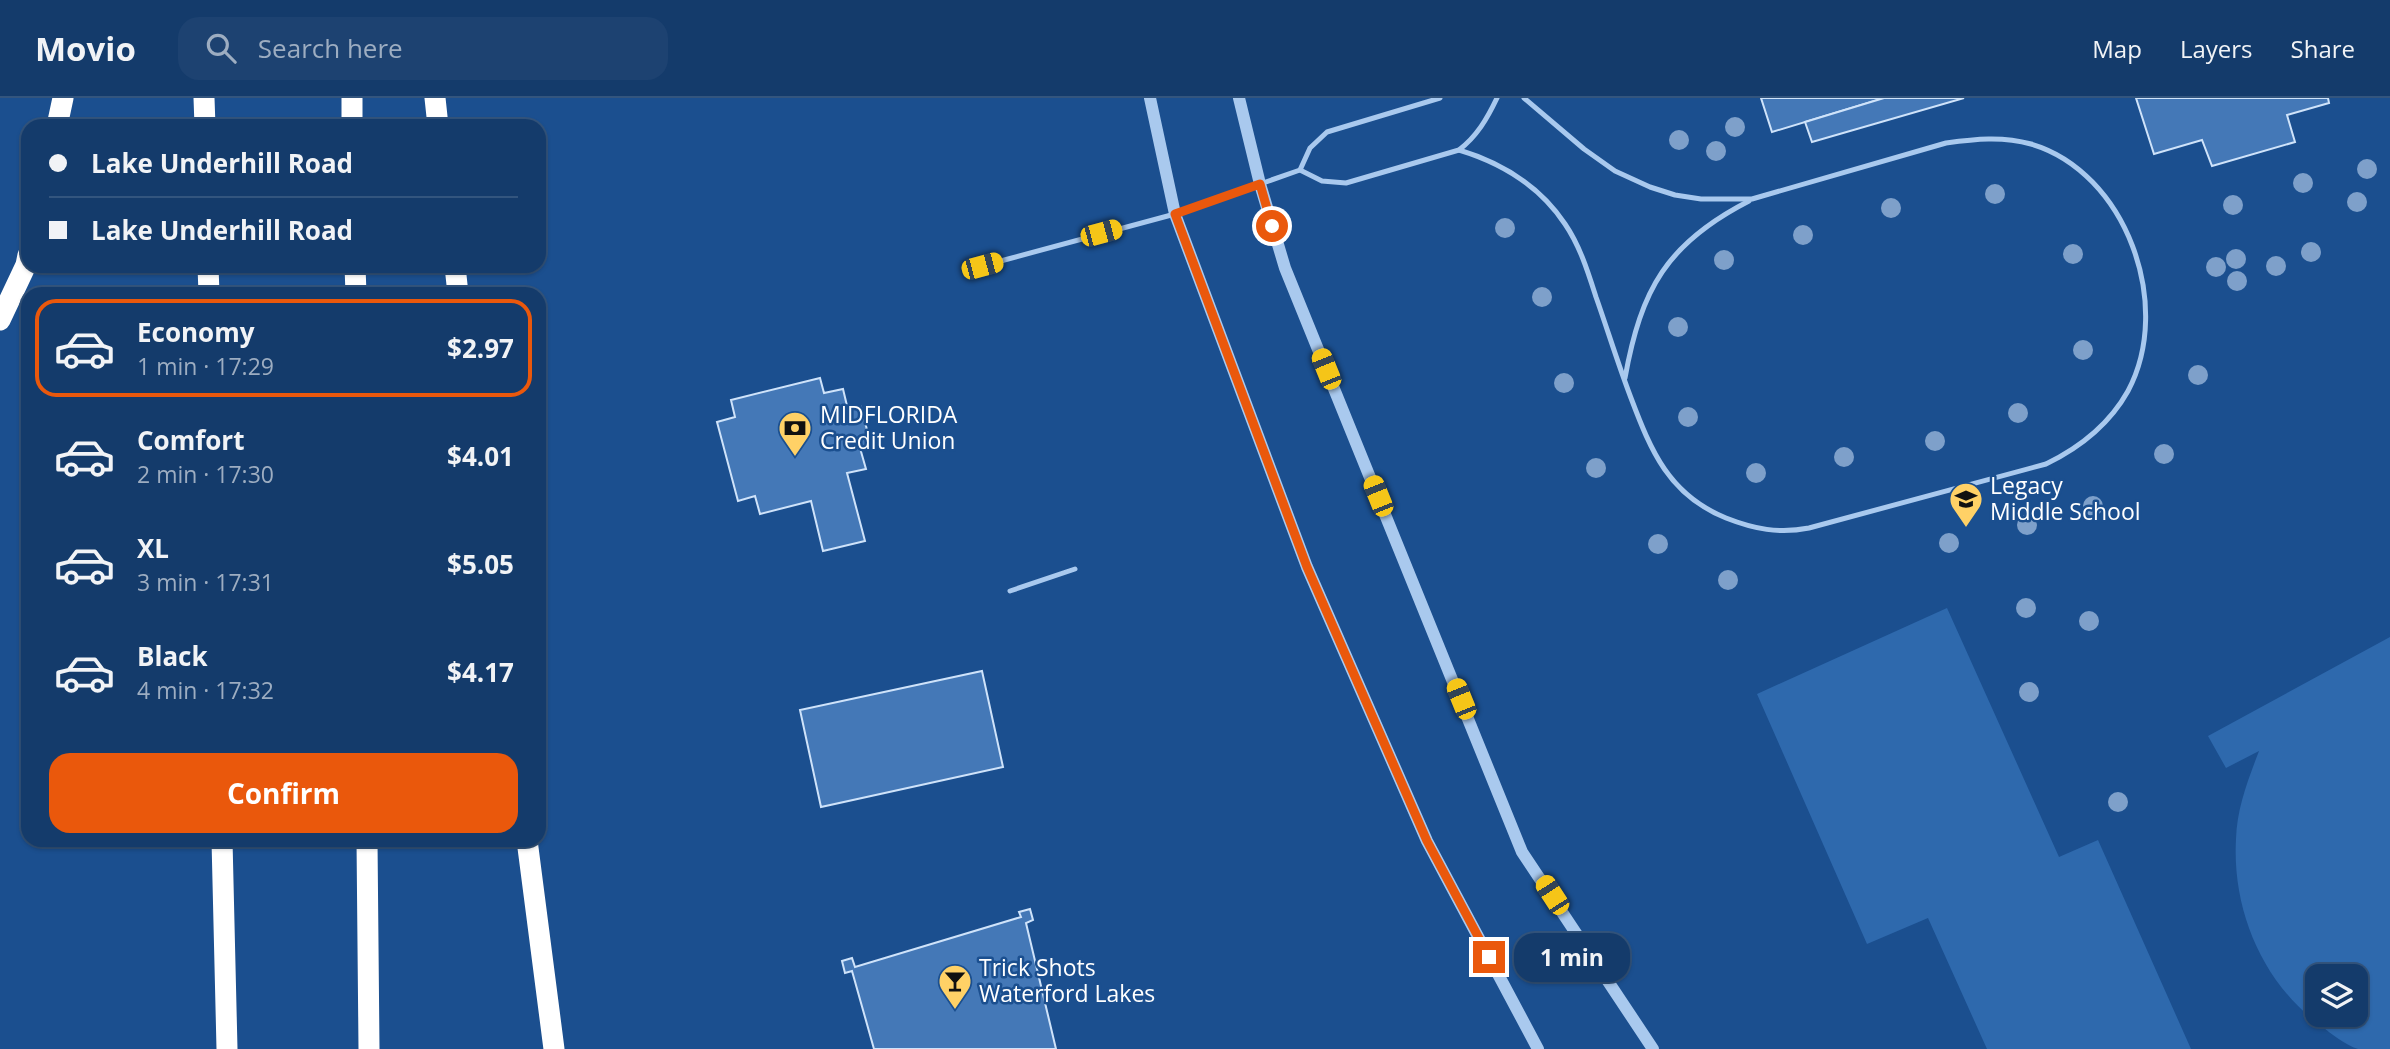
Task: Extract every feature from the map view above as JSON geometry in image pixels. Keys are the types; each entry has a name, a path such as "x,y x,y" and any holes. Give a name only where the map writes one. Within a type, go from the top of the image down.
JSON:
{"highway":[{"path":"58,119 63,98"},
{"path":"204,98 205,119"},
{"path":"352,98 352,119"},
{"path":"435,98 437,119"},
{"path":"0,320 22,273"},
{"path":"222,847 227,1049"},
{"path":"367,847 369,1049"},
{"path":"528,847 554,1049"}],"street":[{"path":"1150,98 1175,214 1318,592 1427,841 1538,1049"},
{"path":"1239,98 1260,184 1285,268 1522,852 1653,1049"},
{"path":"1175,214 1260,184"}],"lane":[{"path":"1300,170 1310,148 1327,132 1440,98"},
{"path":"1260,184 1300,170 1322,181 1346,183 1459,150 1487,120 1497,98"},
{"path":"1459,150 1508,169 1546,199 1565,223 1584,258 1624,381 1647,443 1660,465 1676,485 1695,501 1715,513 1755,529 1796,531 1850,519 2046,464 2070,452 2104,425 2129,389 2143,349 2146,329 2143,288 2134,250 2116,214 2093,182 2065,160 2048,151 2009,140 1946,143 1752,199 1727,201 1675,195 1615,171 1591,155 1524,98"},
{"path":"1624,381 1641,311 1652,287 1667,265 1705,225 1752,199"},
{"path":"982,266 1175,214"},
{"path":"1010,592 1075,569"}],"shaded area":[{"path":"1947,608 2059,857 2098,840 2191,1049 1987,1049 1928,918 1867,944 1757,694"},
{"path":"2390,637 2390,1049 2358,1049 2322,1027 2368,1027 2368,964 2305,964 2305,1012 2283,989 2268,967 2246,918 2239,893 2236,866 2238,816 2259,751 2226,768 2208,736"}],"building":[{"path":"1761,98 1884,98 1772,132"},
{"path":"1884,98 1964,98 1812,142 1805,122"},
{"path":"2136,98 2328,98 2329,103 2287,115 2295,142 2212,166 2202,140 2154,154"},
{"name":"MIDFLORIDA Credit Union","path":"820,378 824,393 843,389 848,410 861,407 871,445 860,448 866,469 847,473 865,541 823,551 811,501 760,514 755,496 738,501 717,422 735,417 731,400"},
{"path":"982,671 1003,767 821,807 800,710"},
{"name":"Trick Shots Waterford Lakes","path":"1030,909 1033,920 1026,923 1056,1049 874,1049 852,971 845,973 842,961 852,958 855,967 1021,917 1019,912"}],"place":[{"name":"MIDFLORIDA Credit Union","path":"795,458"},
{"name":"Legacy Middle School","path":"1966,529"},
{"name":"Trick Shots Waterford Lakes","path":"955,1011"}],"route":[{"path":"1272,226 1260,184 1175,214 1307,567 1427,841 1489,957"}]}
